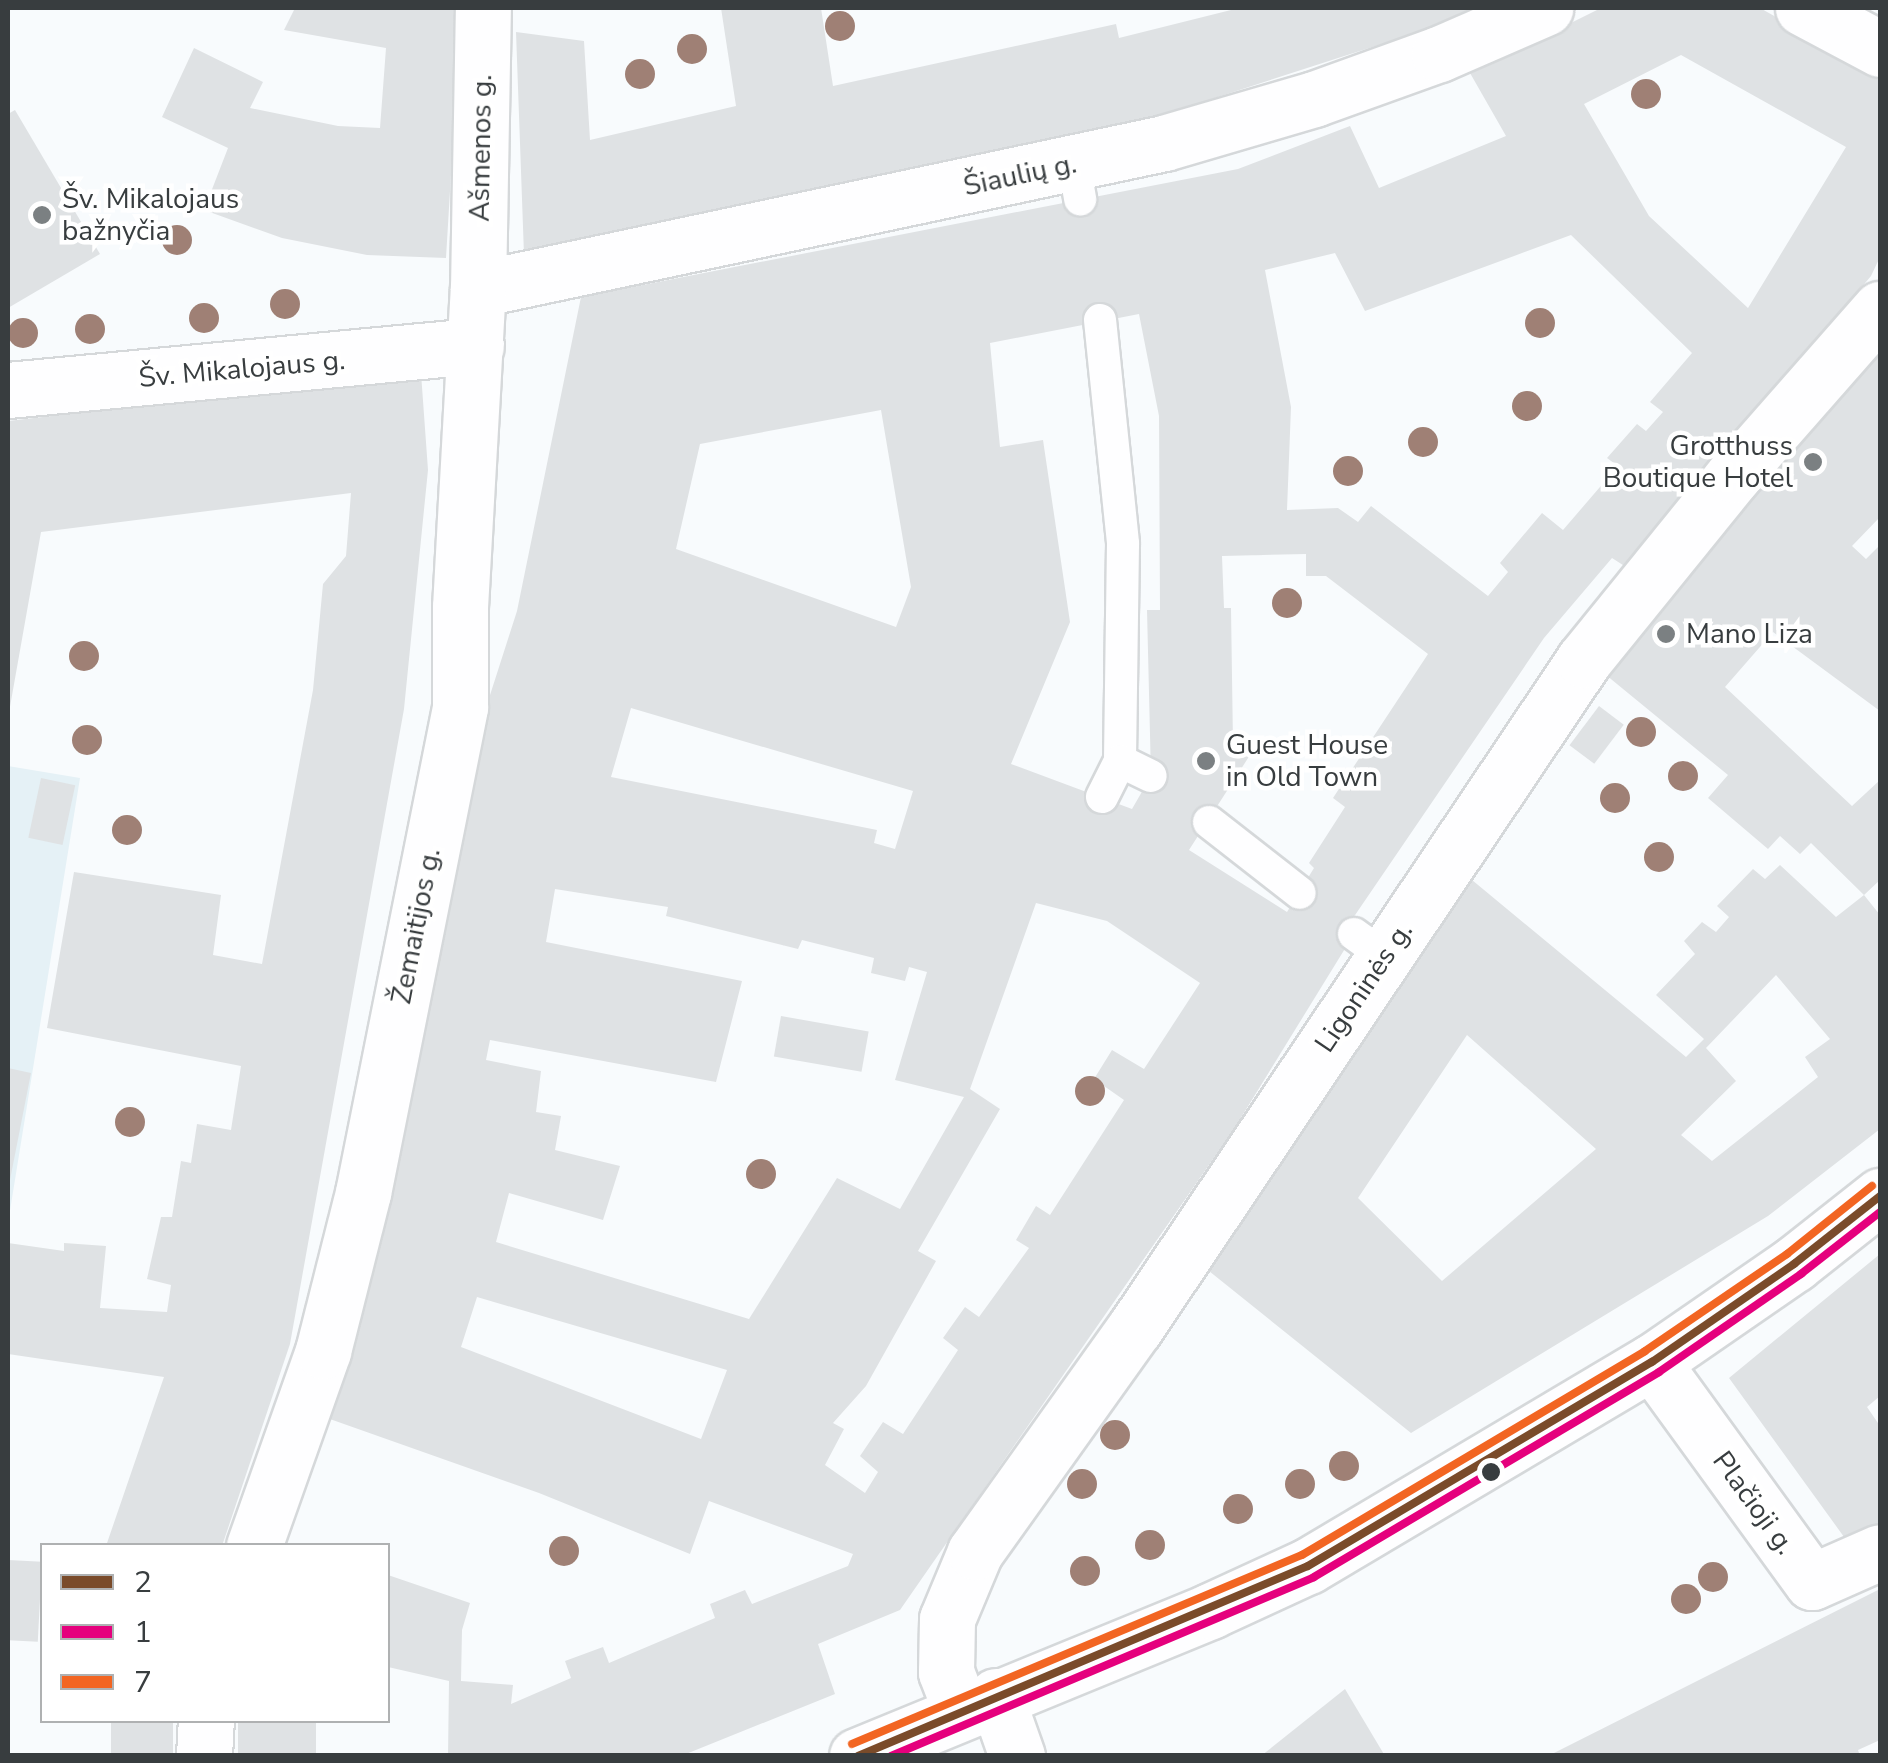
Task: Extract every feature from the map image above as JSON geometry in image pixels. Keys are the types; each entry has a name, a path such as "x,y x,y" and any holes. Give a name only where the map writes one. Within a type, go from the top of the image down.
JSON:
{"street":[{"name":"Ašmenos g.","path":"478,290 483,8"},
{"name":"Šiaulių g.","path":"478,290 1077,181 1439,54 1545,8"},
{"path":"1803,8 1880,49"},
{"name":"Žemaitijos g.","path":"255,1543 324,1350 363,1194 460,706 460,607 478,290"},
{"name":"Ligoninės g.","path":"1016,1756 978,1704 946,1672 948,1619 975,1552 1135,1328 1369,945 1584,660 1734,475 1880,309"},
{"name":"Šv. Mikalojaus g.","path":"8,390 476,346"},
{"path":"857,1756 1210,1611 1308,1566 1652,1362 1794,1264 1880,1196"},
{"name":"Plačioji g.","path":"1652,1362 1812,1582 1880,1552"},
{"path":"204,1756 206,1723"}],"lane":[{"path":"1100,320 1123,544 1120,761 1102,797"},
{"path":"1120,761 1151,776"},
{"path":"1209,822 1300,892"}],"shaded area":[{"path":"8,766 80,778 8,1223"}],"building":[{"path":"295,8 461,8 446,258 367,255 282,238 204,210 228,148 162,117 194,48 263,82 250,108 338,126 380,128 386,48 284,30"},
{"path":"721,8 821,8 833,86 1116,24 1119,38 1239,8 1493,8 1137,123 524,255 516,32 584,41 590,140 736,106"},
{"path":"1601,8 1760,8 1880,75 1880,257 1871,276 1626,567 1612,558 1544,638 1351,921 1354,934 1234,1129 900,1610 818,1644 835,1694 681,1756 448,1756 449,1681 390,1667 390,1576 470,1603 462,1630 461,1681 513,1685 511,1704 571,1678 565,1661 603,1647 609,1663 715,1618 710,1604 745,1590 752,1604 848,1566 853,1554 709,1501 690,1554 539,1493 327,1418 375,1264 434,989 474,745 517,611 581,297 1238,169 1350,126 1379,188 1506,136 1470,73","holes":["1681,55 1846,147 1748,308 1649,216 1584,104","1571,235 1692,353 1650,402 1663,412 1646,431 1637,424 1607,458 1618,466 1563,530 1542,513 1500,563 1508,572 1488,596 1371,506 1358,522 1338,508 1287,510 1291,407 1265,270 1335,253 1365,311","1139,314 1159,416 1160,610 1147,610 1151,776 1132,809 1011,764 1070,622 1043,440 1000,447 990,343","881,410 911,587 896,627 676,549 700,444","1306,554 1306,576 1326,576 1428,654 1333,798 1345,807 1309,863 1314,868 1287,912 1189,850 1250,755 1233,744 1231,608 1224,608 1222,556","631,708 913,791 895,849 874,843 877,830 611,777","555,889 668,907 666,916 798,949 802,940 874,958 871,973 905,981 909,967 927,972 895,1080 964,1097 900,1209 837,1178 749,1319 496,1242 509,1193 603,1220 620,1166 555,1150 561,1116 536,1112 541,1071 486,1060 490,1040 716,1082 742,981 546,942","1036,903 1107,921 1200,983 1144,1069 1112,1050 1094,1079 1124,1100 1050,1215 1036,1206 1016,1240 1029,1248 979,1317 965,1307 943,1338 958,1350 903,1434 883,1422 860,1456 878,1472 865,1493 825,1465 844,1429 833,1423 866,1386 936,1261 918,1251 1000,1109 970,1089","477,1297 727,1370 701,1439 461,1347"]},
{"name":"Šv. Mikalojaus bažnyčia","path":"15,110 100,254 8,308 8,114"},
{"path":"1880,336 1880,517 1852,546 1866,559 1880,545 1880,711 1773,632 1725,687 1852,806 1880,780 1880,880 1864,895 1811,843 1800,854 1780,836 1768,849 1708,798 1728,775 1606,675"},
{"path":"421,373 428,470 404,709 290,1344 223,1543 107,1543 164,1377 8,1354 8,1243 64,1251 64,1243 106,1246 100,1308 167,1312 171,1285 147,1279 161,1217 172,1217 181,1161 191,1163 197,1124 231,1130 241,1066 47,1028 74,872 221,895 213,955 262,964 313,690 323,584 346,556 351,493 41,532 8,718 8,421"},
{"path":"1599,706 1624,725 1594,764 1570,745"},
{"path":"41,778 75,785 63,845 28,838"},
{"path":"1780,865 1836,917 1864,895 1880,915 1880,1129 1768,1216 1411,1433 1204,1267 1466,875 1686,1057 1704,1039 1656,995 1695,954 1684,941 1702,922 1716,932 1729,917 1717,906 1753,869 1765,879","holes":["1776,975 1830,1039 1805,1057 1818,1077 1712,1161 1681,1135 1736,1081 1706,1048","1467,1035 1596,1149 1442,1281 1358,1198"]},
{"path":"781,1016 869,1031 862,1072 774,1056"},
{"path":"8,1068 31,1073 9,1185 8,1185"},
{"path":"1880,1254 1880,1396 1867,1407 1880,1426 1880,1532 1852,1548 1729,1378"},
{"path":"8,1560 40,1562 38,1642 8,1640"},
{"path":"1880,1589 1880,1740 1858,1750 1860,1756 1548,1756"},
{"path":"1345,1689 1385,1756 1261,1756"},
{"path":"111,1723 173,1723 173,1756 111,1756"},
{"path":"238,1723 316,1723 316,1756 238,1756"}],"transit line":[{"name":"7","path":"852,1744 1302,1555 1645,1351 1787,1254 1872,1186"},
{"name":"2","path":"858,1756 1308,1566 1652,1362 1794,1264 1880,1196"},
{"name":"1","path":"891,1756 1314,1577 1659,1372 1801,1274 1880,1212"}],"place":[{"name":"Šv. Mikalojaus bažnyčia","path":"42,215"},
{"name":"Grotthuss Boutique Hotel","path":"1813,462"},
{"name":"Mano Liza","path":"1666,634"},
{"name":"Guest House in Old Town","path":"1206,761"}]}
